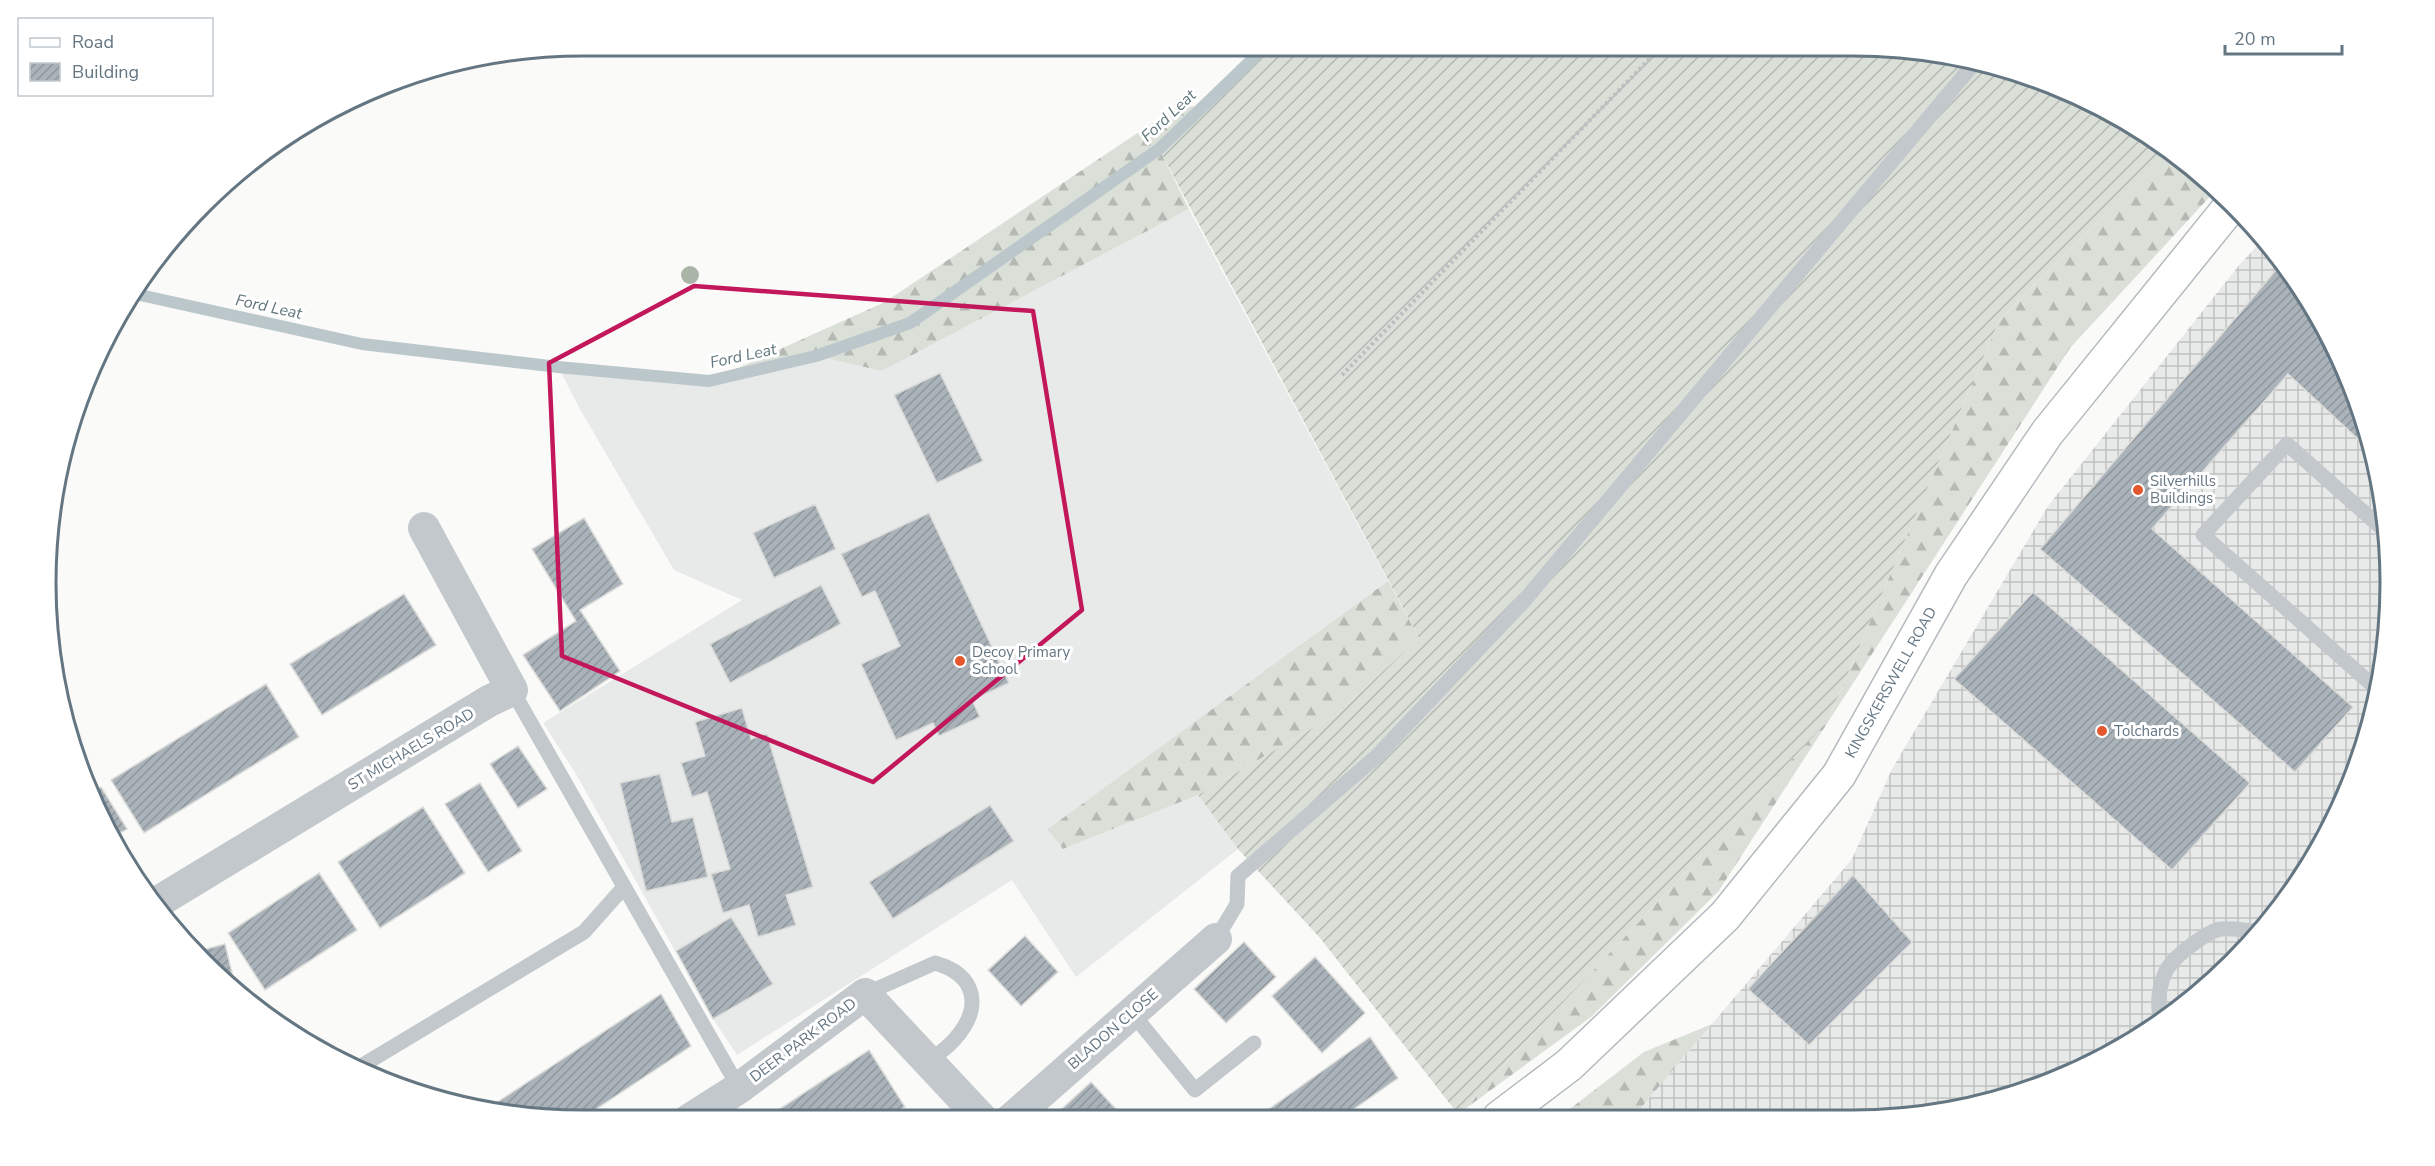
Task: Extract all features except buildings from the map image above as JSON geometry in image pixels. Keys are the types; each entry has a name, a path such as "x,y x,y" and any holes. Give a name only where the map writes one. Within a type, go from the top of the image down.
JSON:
{"street":[{"name":"KINGSKERSWELL ROAD","path":"1510,1110 1569,1065 1725,916 1839,775 1951,574 2047,433 2226,211"},
{"path":"424,528 512,690"},
{"name":"ST MICHAELS ROAD","path":"162,900 489,701 512,690"},
{"name":"BLADON CLOSE","path":"1020,1110 1216,939"},
{"name":"DEER PARK ROAD","path":"704,1110 739,1088 866,994 974,1110"}],"lane":[{"path":"1216,939 1237,904 1238,876 1377,756 1524,601 1969,69"},
{"path":"2370,683 2203,535 2287,444 2376,523"},
{"path":"512,690 739,1088"},
{"path":"366,1063 584,932 624,887"},
{"path":"2160,1011 2159,991 2169,967 2198,940 2220,929 2249,931"},
{"path":"866,994 935,963 950,968 967,983 974,1002 966,1024 953,1041 929,1061"},
{"path":"1132,1013 1195,1090 1254,1043"}],"path":[{"path":"1342,375 1652,56"}],"highlighted area":[{"path":"694,286 1033,311 1082,610 873,782 562,656 549,363"}],"shaded area":[{"name":"Decoy Primary School","path":"1189,209 1388,581 1049,829 1063,849 1198,795 1238,849 1076,977 1012,880 737,1055 713,1019 576,774 543,723 742,600 674,570 581,411 558,367 709,381 816,356 882,371"},
{"path":"2257,246 2291,290 2325,350 2352,413 2362,446 2375,514 2378,548 2380,583 2375,652 2362,720 2352,753 2325,816 2291,876 2249,931 2200,980 2173,1001 2116,1040 2022,1083 1955,1100 1887,1109 1639,1110 1852,859 1892,769 2048,506 2240,264"}],"green space":[{"path":"1256,56 1852,56 1921,60 1989,73 2022,83 2116,126 2162,156 1999,321 1827,722 1462,1110 1455,1110 1320,938 1238,849 1198,795 1337,714 1419,638 1159,149"},
{"path":"1181,104 1201,108 1159,149 1189,209 882,371 816,356 709,381 885,302"},
{"path":"2162,156 2210,196 2070,348 1718,892 1591,1017 1462,1110 1827,722 1999,321"},
{"path":"1388,581 1419,638 1337,714 1198,795 1063,849 1048,829"},
{"path":"1712,1024 1639,1110 1568,1110 1644,1052"}],"waterway":[{"name":"Ford Leat","path":"141,295 362,344 558,367 709,381 816,356 910,323 1159,149 1256,56"}],"place":[{"name":"Silverhills Buildings","path":"2138,490"},
{"name":"Decoy Primary School","path":"960,661"},
{"name":"Tolchards","path":"2102,731"}]}
